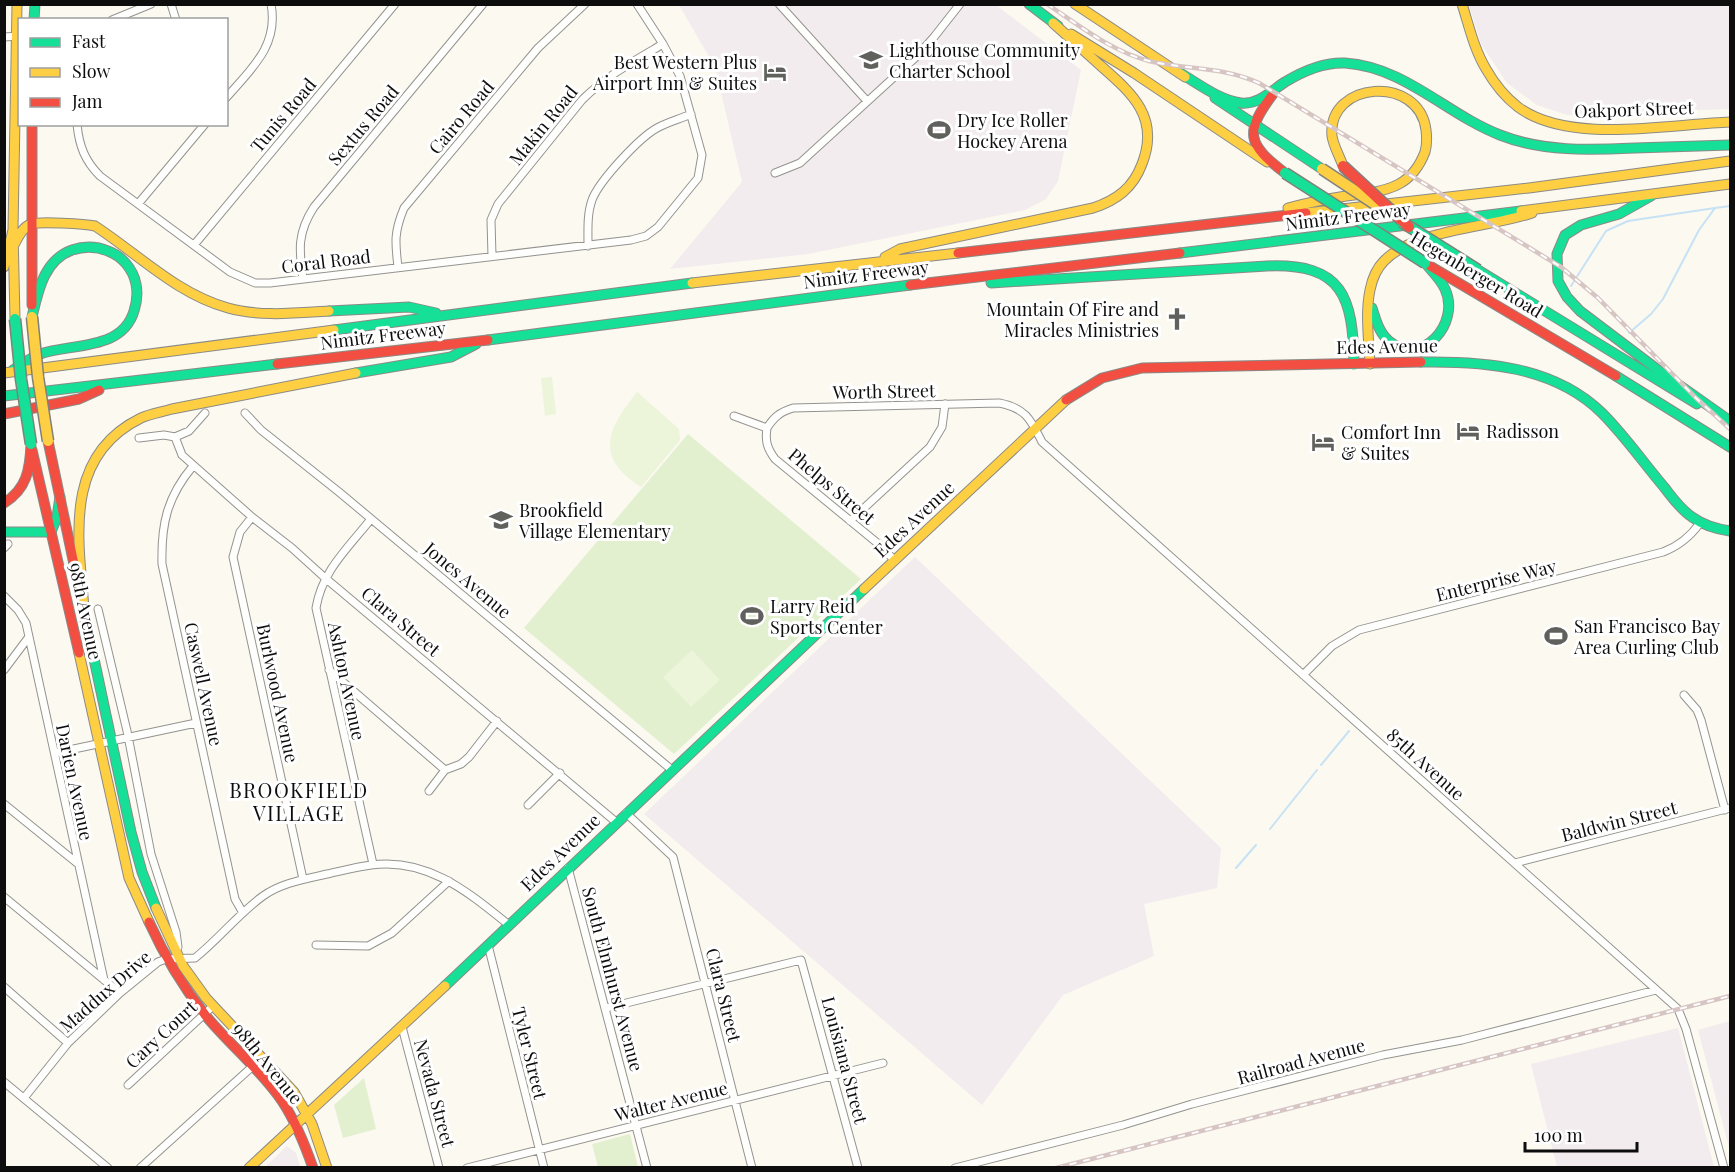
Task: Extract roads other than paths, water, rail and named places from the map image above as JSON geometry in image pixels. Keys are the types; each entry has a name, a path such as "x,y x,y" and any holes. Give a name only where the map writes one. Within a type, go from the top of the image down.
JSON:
{"main road":[{"name":"98th Avenue","path":"17,4 13,247 15,319 21,379 31,444 129,878 146,921 166,958 205,1014 278,1096 302,1136 313,1167"},
{"name":"Hegenberger Road","path":"1029,4 1053,23 1134,73 1425,263 1731,447"},
{"name":"Hegenberger Road","path":"1075,4 1409,227 1543,312 1731,422"},
{"name":"Oakport Street","path":"1462,4 1480,57 1493,80 1516,104 1546,122 1569,128 1598,130 1731,122"},
{"path":"880,260 900,249 1093,208 1112,201 1129,188 1138,174 1145,153 1148,131 1144,114 1138,101 1127,89 1053,23"},
{"path":"1180,73 1232,101 1244,104 1262,98 1312,68 1329,63 1351,63 1368,66 1399,77 1483,128 1545,147 1581,150 1731,145"},
{"path":"1285,173 1262,157 1253,138 1254,125 1267,103 1287,81"},
{"path":"1261,217 1304,204 1373,192 1400,184 1412,174 1426,149 1428,136 1420,112 1404,96 1382,89 1358,92 1346,100 1332,122 1331,134 1335,153 1343,166 1409,227"},
{"name":"98th Avenue","path":"32,126 32,317 38,377 48,441 85,620 142,872 179,958 213,1006 294,1092 307,1114 327,1167"},
{"name":"Nimitz Freeway","path":"7,373 880,260 1529,188 1731,162"},
{"name":"Nimitz Freeway","path":"4,396 486,340 843,293 1314,237 1731,184"},
{"path":"1657,193 1616,215 1593,219 1568,233 1561,243 1556,258 1556,273 1560,288 1580,311 1731,422"},
{"path":"1370,364 1367,317 1372,286 1384,261 1412,244 1444,234 1518,219 1544,207"},
{"path":"13,247 22,231 31,224 95,226 186,291 203,300 230,309 274,314 409,307 443,315"},
{"path":"4,267 13,230"},
{"path":"7,373 29,358 97,344 123,331 137,304 133,276 124,261 111,252 95,247 71,250 56,258 47,271 39,287 32,317"},
{"path":"1372,286 1372,310 1379,333 1388,342 1400,347 1411,349 1424,347 1442,332 1449,310 1445,289 1425,263"},
{"path":"843,293 1209,269 1295,266 1318,272 1332,283 1349,303 1352,315 1354,364"},
{"path":"85,620 78,519 81,495 86,477 95,459 107,443 127,426 143,417 172,409 310,381 451,357 486,340"},
{"name":"Edes Avenue","path":"249,1167 402,1027 616,822 1068,398 1084,386 1102,377 1143,368 1485,362 1529,372 1579,395 1602,413 1677,503 1700,523 1731,531"},
{"path":"4,414 79,399 114,384"},
{"path":"4,503 16,496 27,480 31,444"},
{"path":"4,532 51,532 57,517 60,497"}],"street":[{"path":"117,18 151,4"},
{"path":"228,96 260,58 271,40 274,20 271,4"},
{"name":"Tunis Road","path":"194,245 395,4"},
{"name":"Sextus Road","path":"303,279 299,251 306,219 483,4"},
{"name":"Cairo Road","path":"398,267 395,243 396,226 405,208 538,48 585,4"},
{"path":"588,246 592,198 600,184 642,138 657,128 691,114 680,76 663,44 637,4"},
{"path":"779,4 867,101"},
{"path":"776,173 800,163 925,48 960,4"},
{"path":"4,37 18,36"},
{"name":"Makin Road","path":"492,256 491,220 505,195 596,86 612,73 663,44"},
{"name":"Coral Road","path":"77,126 78,140 90,165 100,176 242,279 255,283 270,283 588,246 646,236 658,227 698,178 702,155 691,114"},
{"path":"138,204 203,126"},
{"name":"Worth Street","path":"767,428 773,418 782,411 793,408 999,403 1009,405 1030,418 1035,429"},
{"path":"850,521 930,447 942,427 945,404"},
{"path":"139,438 164,435 175,437 189,431 206,413"},
{"name":"Jones Avenue","path":"245,413 261,430 672,770"},
{"path":"734,416 767,428"},
{"name":"Phelps Street","path":"767,428 765,438 768,450 775,459 895,561"},
{"name":"85th Avenue","path":"1035,429 1042,442 1681,1014 1724,1167"},
{"name":"Clara Street","path":"175,437 182,455 252,517 292,548 616,822"},
{"name":"Caswell Avenue","path":"194,466 177,488 165,518 161,541 162,564 235,899 243,914"},
{"name":"Burlwood Avenue","path":"252,517 240,532 233,557 303,879"},
{"name":"Ashton Avenue","path":"371,519 324,577 318,593 316,608 373,864"},
{"name":"Enterprise Way","path":"1303,675 1332,646 1359,630 1675,548 1684,542 1700,523"},
{"name":"Darien Avenue","path":"4,597 26,623 104,980"},
{"name":"98th Avenue","path":"98,609 129,738 151,854 176,932 179,958"},
{"path":"4,670 28,638"},
{"path":"329,670 445,770"},
{"path":"1684,695 1697,710 1701,720 1728,809"},
{"path":"429,791 445,770 461,764 469,757 497,721"},
{"path":"55,753 196,723"},
{"path":"528,805 560,773"},
{"path":"4,804 77,863"},
{"name":"Baldwin Street","path":"1515,863 1728,809"},
{"name":"Clara Street","path":"626,813 672,856 752,1167"},
{"name":"Maddux Drive","path":"24,1098 68,1043 120,993 166,958 195,958 262,896 277,887 373,864 408,865 431,871 449,881 509,925"},
{"name":"South Elmhurst Avenue","path":"568,868 647,1167"},
{"path":"316,945 368,946 392,933 449,881"},
{"path":"4,897 120,993"},
{"name":"Tyler Street","path":"488,945 544,1167"},
{"name":"Louisiana Street","path":"706,983 801,960 858,1167"},
{"path":"606,1008 706,983"},
{"path":"4,987 68,1043"},
{"name":"Railroad Avenue","path":"955,1167 1123,1125 1192,1104 1383,1055 1462,1040 1656,990"},
{"name":"Cary Court","path":"128,1085 213,1006"},
{"name":"Nevada Street","path":"402,1027 440,1167"},
{"path":"140,1167 262,1057"},
{"name":"Walter Avenue","path":"467,1167 883,1063"},
{"path":"4,1082 108,1167"}],"waterway":[{"path":"1629,333 1651,314 1663,299 1699,230 1715,208 1730,206"},
{"path":"1571,286 1606,231 1628,221 1715,208"},
{"path":"1321,765 1349,731"},
{"path":"1270,829 1317,770"},
{"path":"1236,868 1256,845"}],"railway":[{"path":"1047,4 1096,37 1135,57 1163,64 1218,71 1259,83 1561,267 1598,298 1696,398 1730,429"},
{"path":"1056,1168 1730,996"}],"place":[{"name":"Lighthouse Community Charter School","path":"871,60"},
{"name":"Best Western Plus Airport Inn & Suites","path":"775,72"},
{"name":"Dry Ice Roller Hockey Arena","path":"939,130"},
{"name":"Mountain Of Fire and Miracles Ministries","path":"1177,319"},
{"name":"Radisson","path":"1468,431"},
{"name":"Comfort Inn & Suites","path":"1323,442"},
{"name":"Brookfield Village Elementary","path":"501,520"},
{"name":"Larry Reid Sports Center","path":"752,616"},
{"name":"San Francisco Bay Area Curling Club","path":"1556,636"}],"district":[{"name":"BROOKFIELD VILLAGE","path":"299,800"}]}
